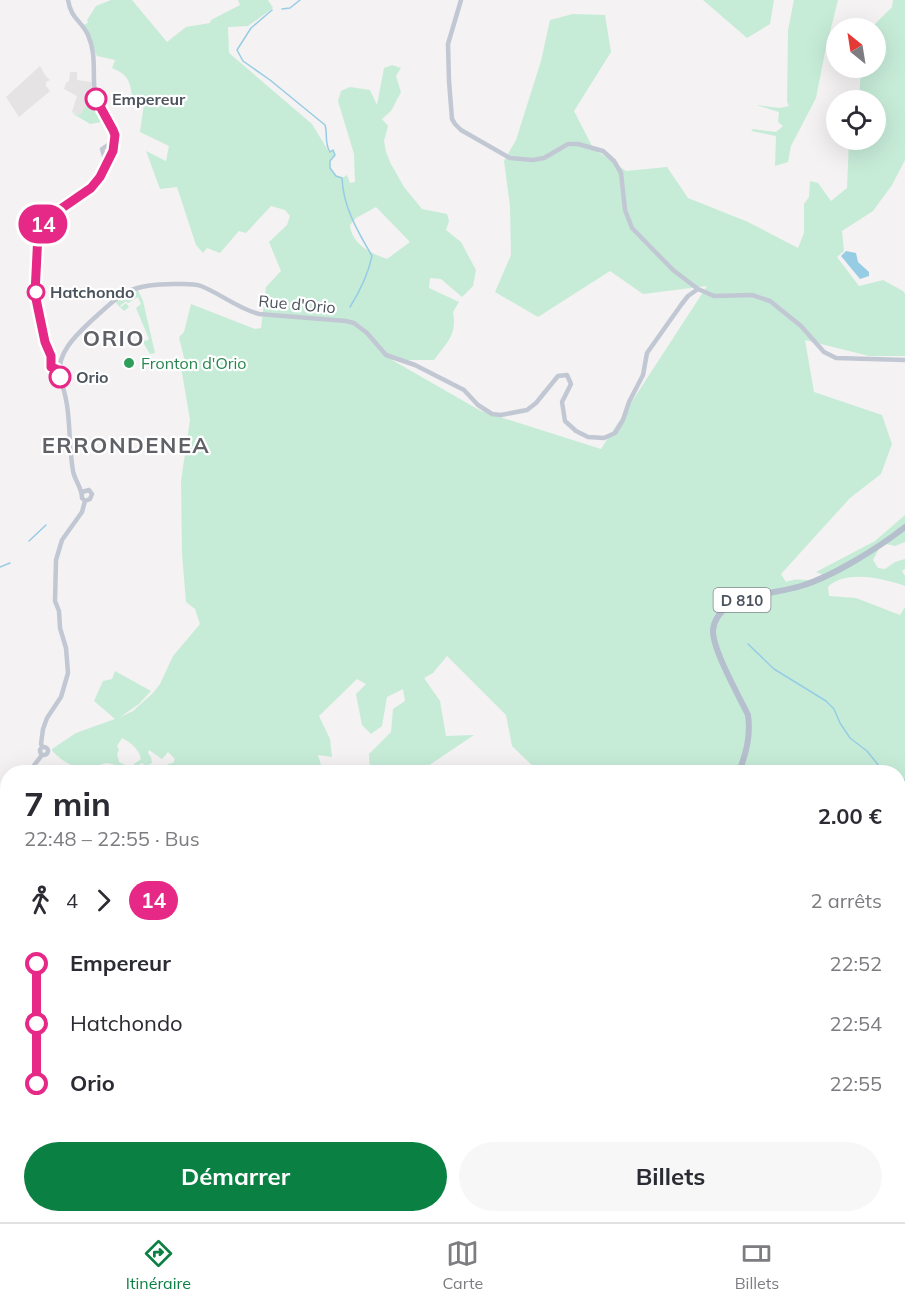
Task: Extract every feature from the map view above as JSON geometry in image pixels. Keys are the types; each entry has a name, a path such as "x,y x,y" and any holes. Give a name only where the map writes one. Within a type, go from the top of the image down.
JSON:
{"main road":[{"name":"D 810","path":"740,765 750,727 748,715 713,637 716,620 722,611 733,603 802,586 821,578 883,543 905,527"}],"street":[{"path":"34,765 42,755 49,752 43,747 43,729 47,718 61,697 68,673 66,648 60,628 54,590 56,560 62,540 82,512 85,501 73,469 67,399 56,363 45,342 35,294 38,233 52,215 91,188 106,165 115,135 111,123 95,97 94,53 87,33 71,14 68,0"},
{"path":"461,0 448,44 452,119 460,130 510,158 532,160 544,158 568,144 578,144 603,151 614,161 621,173 625,210 636,234 673,270 698,289 714,296 752,295 770,300 801,326 829,356 905,360"},
{"name":"Rue d'Orio","path":"56,363 77,334 125,292 155,284 196,284 250,312 349,321 367,333 386,355 414,365 464,390 478,405 492,414 501,415 528,410 558,376 567,375 572,384 562,402 562,412 566,421 582,435 604,438 615,433 623,420 629,402 643,375 647,353 688,296 698,289"},
{"path":"82,492 89,490 92,494 90,499 85,501"}],"shaded area":[{"path":"40,66 50,80 46,82 46,86 50,91 19,117 6,97"},
{"path":"70,72 77,72 77,80 92,82 94,100 89,100 89,102 95,103 88,106 80,115 72,112 77,96 64,89 69,81"}],"green space":[{"path":"111,0 132,0 167,42 186,27 210,23 211,20 240,5 238,0 268,0 273,8 248,26 228,27 229,53 312,124 329,152 333,150 335,155 330,161 330,168 336,176 342,178 347,175 350,183 355,182 354,154 338,101 341,91 350,87 370,90 377,105 384,68 392,65 401,68 396,76 401,92 391,111 382,119 388,126 384,141 386,152 404,187 422,209 447,214 449,221 446,230 461,242 476,270 473,286 462,297 441,279 430,278 429,288 459,302 453,312 454,327 450,338 434,360 392,360 481,411 601,449 707,286 643,294 610,271 538,317 495,292 511,255 510,206 504,161 516,140 541,61 550,20 573,14 605,15 611,52 574,111 593,148 626,171 667,167 688,198 748,222 798,248 804,233 804,204 809,197 810,181 818,183 831,201 847,188 849,150 886,150 886,90 860,90 860,78 886,78 886,18 881,18 892,7 893,0 905,0 905,160 892,185 873,211 842,231 844,251 837,257 859,286 883,280 903,291 905,294 905,356 869,356 805,340 814,392 882,415 892,444 881,474 850,498 781,574 786,582 816,581 828,577 816,572 875,541 905,515 905,542 895,546 882,543 873,560 878,568 885,569 905,559 905,569 902,571 905,576 905,586 876,578 855,577 844,578 828,587 829,596 856,598 900,615 905,607 905,765 532,765 512,746 506,715 447,656 433,673 424,678 440,701 446,736 474,735 429,765 370,765 369,754 391,732 393,709 405,701 403,689 387,697 382,726 371,734 362,725 356,694 366,684 357,679 319,716 330,739 332,757 318,755 321,765 168,765 175,759 168,752 162,759 149,750 152,763 133,765 141,759 134,746 122,738 117,746 119,750 117,754 119,762 126,765 106,763 71,765 53,752 52,749 76,733 115,719 94,701 103,681 112,679 115,671 151,691 139,704 120,717 133,711 160,684 173,656 200,624 195,609 186,602 182,554 181,481 190,420 181,367 185,362 179,337 184,332 191,304 255,329 261,328 266,287 281,271 269,242 287,225 290,216 285,210 271,206 246,233 239,231 220,253 207,248 203,253 196,245 177,187 160,189 146,151 166,161 169,146 140,132 144,104 132,96 129,82 124,75 112,68 115,60 97,56 83,25 88,23 87,20 96,6","holes":["376,207 410,242 387,259 358,243 350,225 356,218"]},
{"path":"703,0 774,0 770,24 747,38"},
{"path":"794,0 838,0 834,18 826,18 826,48 816,98 791,146 788,162 775,166 776,136 751,131 753,129 776,132 783,126 778,122 779,112 756,105 780,108 789,106 787,102 788,30"},
{"path":"95,103 107,121 90,124 72,113 80,115 85,107"},
{"path":"138,290 143,301 155,353 150,354 141,339 146,341 149,339 136,308 141,304 138,297 128,303 126,301 120,306 126,303 129,307 124,311 116,303 124,295"}],"water":[{"path":"846,251 856,253 858,262 869,272 869,276 860,279 841,256"}],"waterway":[{"path":"282,9 290,8 300,0"},
{"path":"272,10 251,28 237,50 243,61 325,125 328,149 330,152 333,150 335,155 330,161 330,168 336,176 342,178 348,209 372,256 363,283 350,307"},
{"path":"29,541 46,525"},
{"path":"0,567 10,563"},
{"path":"748,644 774,669 826,701 834,709 850,738 867,751 878,765"}],"bus line":[{"name":"14","path":"60,377 56,369 51,367 51,356 43,335 35,294 38,261 36,242 38,233 52,215 91,188 100,177 113,151 115,135 96,99"}],"place":[{"name":"Empereur","path":"96,99"},
{"name":"Hatchondo","path":"36,292"},
{"name":"Fronton d'Orio","path":"129,363"},
{"name":"Orio","path":"60,377"}],"district":[{"name":"ORIO","path":"114,338"},
{"name":"ERRONDENEA","path":"126,445"}]}
